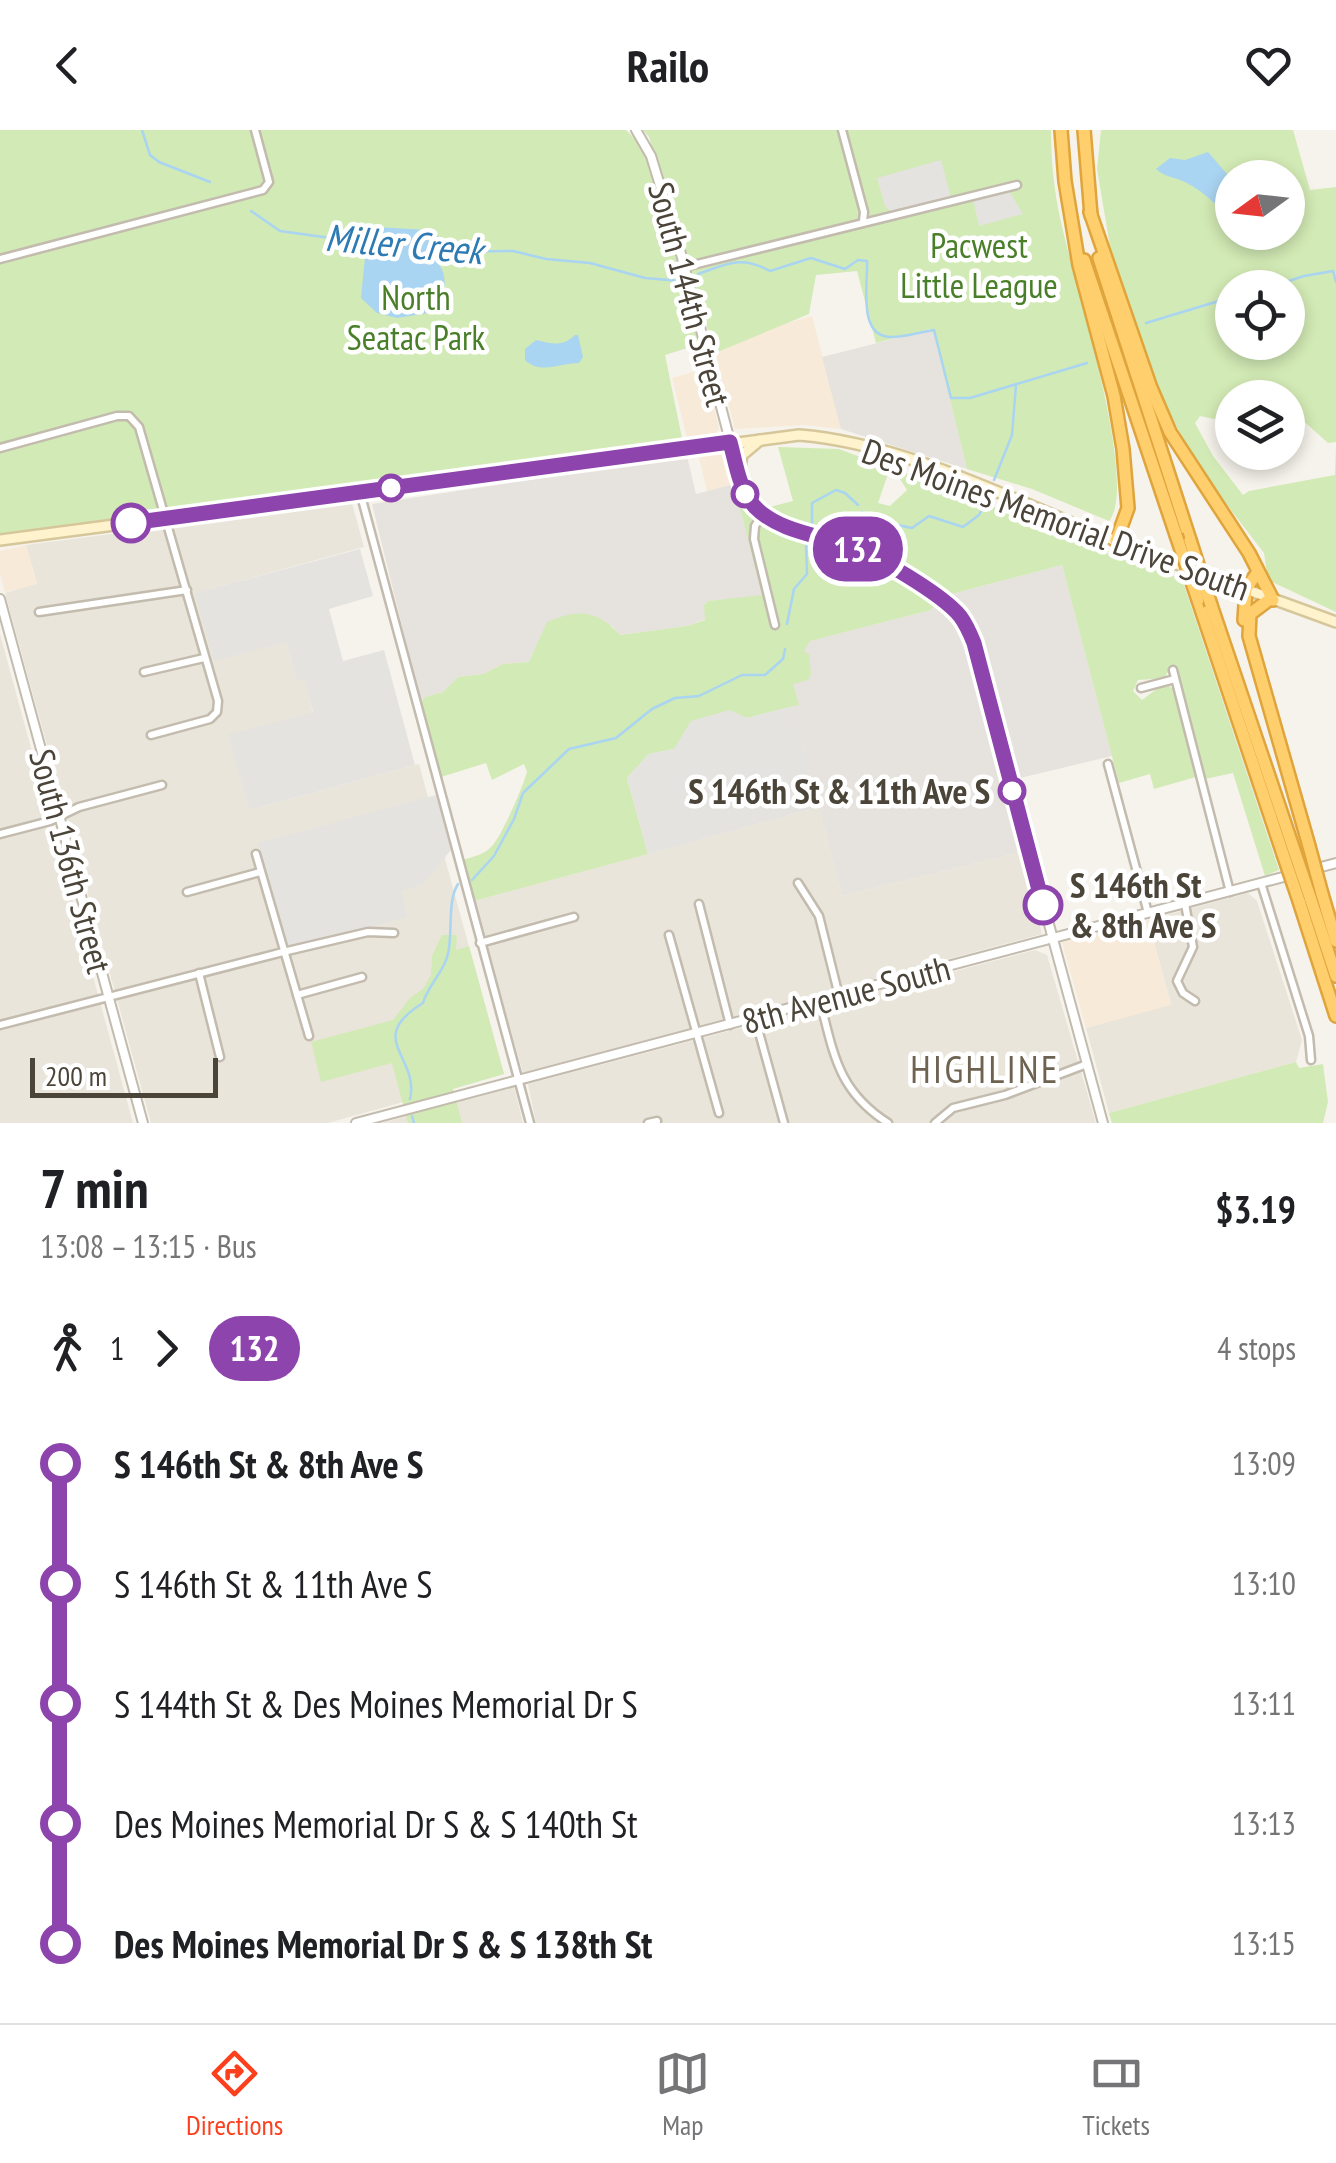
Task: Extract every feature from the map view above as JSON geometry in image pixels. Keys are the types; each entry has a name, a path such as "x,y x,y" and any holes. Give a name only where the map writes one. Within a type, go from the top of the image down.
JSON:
{"highway":[{"path":"1062,130 1065,181 1082,281 1114,396 1123,452 1128,508 1116,541"},
{"path":"1084,130 1090,212 1105,286 1289,852"},
{"path":"1090,212 1126,320 1170,432 1249,553 1272,599 1254,609 1248,622 1258,668"},
{"path":"1077,242 1198,600 1289,852 1336,941"},
{"path":"1257,573 1246,589 1245,630 1308,846 1310,897 1336,1016"},
{"path":"1310,897 1336,976"}],"main road":[{"name":"Des Moines Memorial Drive South","path":"0,540 799,435 830,437 881,449 1336,622"},
{"path":"738,474 742,456 763,438"}],"street":[{"path":"0,259 259,192 268,184 255,130"},
{"path":"842,130 864,212 862,222"},
{"name":"South 144th Street","path":"640,132 685,267 738,474 748,498 762,514"},
{"path":"685,267 1018,185"},
{"path":"0,448 126,415 139,427 217,694 217,712 210,719 151,734"},
{"path":"360,492 530,1123"},
{"path":"775,626 754,539 755,526 762,514 876,558 951,607 969,630 1103,1123"},
{"path":"39,612 187,590"},
{"name":"South 136th Street","path":"0,600 142,1123"},
{"path":"144,672 204,658"},
{"path":"1141,688 1174,675 1230,892"},
{"path":"1108,764 1148,913"},
{"path":"0,834 162,785"},
{"path":"256,854 309,1036"},
{"name":"8th Avenue South","path":"356,1123 1336,863"},
{"path":"186,892 260,872"},
{"path":"798,883 819,916 839,996"},
{"path":"1261,884 1309,1036 1312,1060"},
{"path":"699,904 730,1025"},
{"path":"1185,904 1193,947 1176,982 1182,993 1196,1001"},
{"path":"480,943 574,917"},
{"path":"0,1026 283,952 368,932 394,933"},
{"path":"669,935 719,1113"},
{"path":"200,974 220,1057"},
{"path":"297,995 362,977"},
{"path":"820,1001 842,1077 866,1108 888,1123"},
{"path":"755,1018 784,1123"},
{"path":"935,1123 953,1108 1006,1095 1087,1064"},
{"path":"648,1123 657,1120"}],"shaded area":[{"path":"941,160 951,198 892,213 885,206 877,178"},
{"path":"1009,191 1023,214 979,226 973,199"},
{"path":"812,316 841,429 804,425 735,429 713,344"},
{"path":"933,329 967,469 841,429 822,357"},
{"path":"705,369 719,428 715,435 687,438 672,378"},
{"path":"719,450 726,454 734,484 707,491 698,453"},
{"path":"687,456 696,494 734,484 763,596 708,601 704,605 706,619 687,626 619,635 612,626 547,623 529,662 503,664 483,674 458,677 443,692 425,697 421,703 372,504"},
{"path":"352,503 364,547 196,593 286,642 297,681 304,679 313,713 229,736 249,810 419,764 504,1074 328,1123 151,1123 5,593 37,583 26,545"},
{"path":"26,545 37,584 5,592 0,551"},
{"path":"360,549 373,596 329,609 343,661 384,650 415,765 249,810 228,735 313,712 304,680 297,681 286,642 214,661 195,593"},
{"path":"1062,565 1112,756 1003,782 1020,852 842,896 778,649 931,610 944,596"},
{"path":"0,634 133,1123 0,1123"},
{"path":"793,706 819,807 648,854 627,778 649,754 674,749 691,721 730,710 747,718"},
{"path":"436,795 451,850 423,884 401,891 407,917 287,950 258,843"},
{"path":"819,807 842,896 1020,852 1042,934 523,1073 474,901"},
{"path":"1248,893 1257,901 1302,1040 1296,1062 1109,1113 1086,1028 1171,1004 1148,920"},
{"path":"1148,920 1171,1005 1086,1028 1062,942"},
{"path":"1035,950 1047,955 1096,1123 536,1123 528,1084"},
{"path":"514,1087 523,1123 381,1123"}],"green space":[{"name":"North Seatac Park","path":"0,130 251,130 264,175 269,178 257,130 626,130 648,159 700,344 665,355 683,443 0,537"},
{"name":"Pacwest Little League","path":"643,130 1051,130 1059,211 1110,424 1116,500 1109,521 1032,489 967,469 934,334 930,329 876,343 857,271 816,275 809,314 715,353 649,137"},
{"path":"1101,130 1293,130 1302,160 1215,160 1215,250 1305,250 1305,172 1310,190 1336,187 1336,442 1328,443 1305,422 1305,380 1215,380 1215,419 1200,416 1195,423 1215,459 1215,470 1224,470 1243,495 1335,475 1336,445 1336,612 1268,580 1264,553 1200,470 1162,399 1110,246 1097,169"},
{"path":"778,447 839,449 890,468 878,503 890,506 907,490 900,471 1182,579 1279,870 1265,876 1233,773 1205,779 1176,670 1165,678 1138,680 1133,691 1142,700 1158,688 1169,686 1174,690 1196,777 1154,789 1150,774 1119,783 1062,565 944,596 931,610 810,641 804,651 809,654 811,674 808,680 793,684 799,705 747,718 674,749 649,754 627,778 648,854 474,901 463,860 492,846 512,811 527,772 524,764 492,780 486,763 441,777 421,703 425,697 443,692 458,677 483,674 503,664 529,662 547,622 558,618 595,616 620,635 687,626 705,620 704,605 708,601 762,595 734,484 746,481 758,510 793,501"},
{"path":"442,935 457,935 456,950 469,946 504,1074 453,1089 462,1123 408,1123 392,1063 321,1082 311,1042 393,1020 410,998 423,989"},
{"path":"1296,1062 1299,1068 1323,1064 1328,1102 1323,1123 1112,1123 1109,1113"}],"water":[{"path":"1208,152 1215,160 1215,204 1187,183 1156,169 1170,158 1185,160"},
{"path":"376,227 427,230 438,236 440,246 431,258 444,275 441,311 397,318 377,313 361,298 367,237"},
{"path":"575,335 583,357 579,363 544,368 525,360 525,349 536,340 562,343"}],"waterway":[{"name":"Miller Creek","path":"142,130 150,155 159,162 210,182"},
{"name":"Miller Creek","path":"251,211 280,231 367,243"},
{"name":"Miller Creek","path":"434,252 513,251 590,263 645,278 680,281"},
{"name":"Miller Creek","path":"698,274 734,263 751,263 770,271 811,258 845,269 858,260 867,261 867,308 873,329 892,337 934,330 951,398 970,398 1087,363"},
{"name":"Miller Creek","path":"1305,276 1333,271 1336,282"},
{"name":"Miller Creek","path":"1146,323 1215,302"},
{"name":"Miller Creek","path":"994,480 1012,435 1016,385"},
{"path":"812,525 812,503 836,490 858,505"},
{"name":"Miller Creek","path":"862,512 869,519 912,528 929,516 963,527 979,515 987,499"},
{"path":"787,624 794,589 807,574 806,543"},
{"path":"472,880 494,856 523,793 569,749 616,738 652,709 675,698 699,696 742,675 765,675 783,659 785,649"},
{"path":"410,1099 411,1084 398,1049 397,1027 423,1003 446,961 452,899 458,884"},
{"path":"412,1116 414,1123"}],"bus line":[{"name":"132","path":"131,523 730,442 742,488 762,514 876,558 951,607 966,624 1043,905"}],"place":[{"name":"S 146th St & 11th Ave S","path":"1012,791"},
{"name":"S 146th St & 8th Ave S","path":"1043,905"}],"district":[{"name":"HIGHLINE","path":"985,1068"}]}
